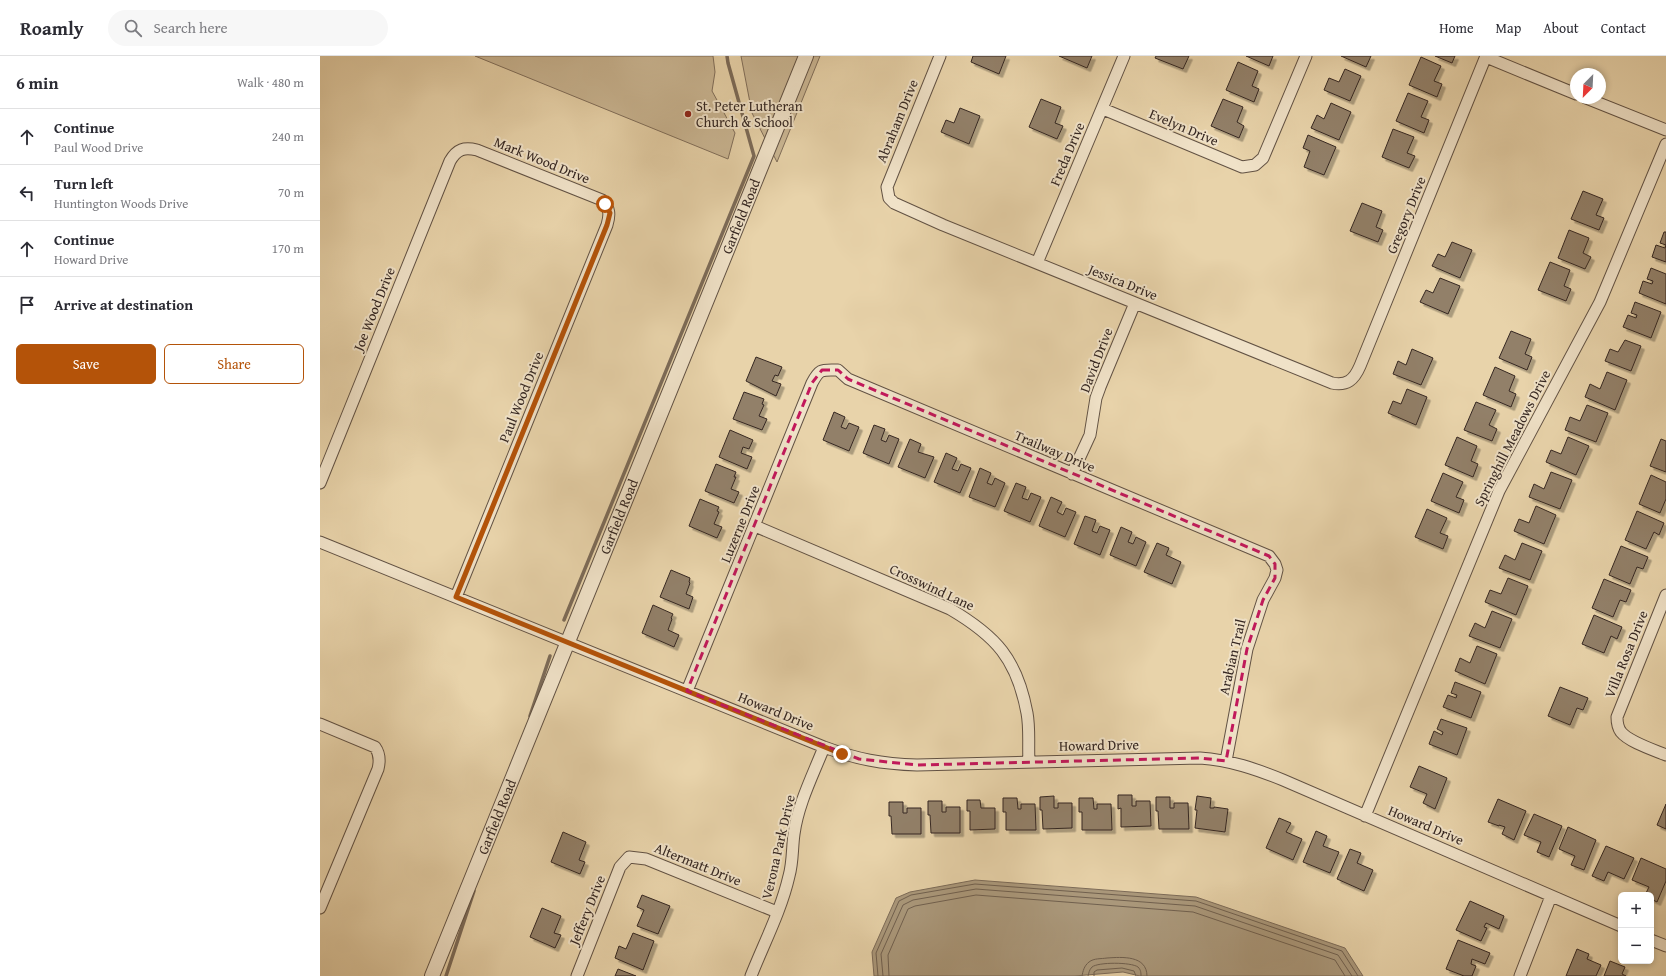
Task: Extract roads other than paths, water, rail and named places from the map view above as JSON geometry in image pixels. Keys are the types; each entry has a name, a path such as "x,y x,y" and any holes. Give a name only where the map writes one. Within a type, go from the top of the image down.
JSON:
{"street":[{"name":"Garfield Road","path":"432,976 806,56"},
{"name":"Abraham Drive","path":"889,198 887,187 940,56"},
{"name":"Freda Drive","path":"1037,263 1124,56"},
{"name":"Evelyn Drive","path":"1103,109 1242,167 1255,165 1263,158 1306,56"},
{"path":"1486,57 1570,92"},
{"name":"Gregory Drive","path":"1349,382 1356,375 1360,366 1486,57"},
{"path":"1601,104 1666,130"},
{"name":"Springhill Meadows Drive","path":"1366,816 1500,491 1600,302 1666,144"},
{"name":"Mark Wood Drive","path":"461,149 465,148 477,150 590,194 602,200 608,208"},
{"name":"Joe Wood Drive","path":"320,483 450,160 453,155 461,149"},
{"name":"Jessica Drive","path":"889,198 894,203 916,214 1332,383 1340,385 1349,382"},
{"name":"Paul Wood Drive","path":"456,597 607,225 610,213 608,208"},
{"name":"David Drive","path":"1072,474 1090,435 1096,398 1100,387 1135,303"},
{"name":"Trailway Drive","path":"822,370 838,370 848,379 1269,556 1275,564"},
{"name":"Luzerne Drive","path":"687,691 812,383 817,373 822,370"},
{"name":"Crosswind Lane","path":"755,526 950,609 975,624 996,644 1012,664 1019,681 1027,714 1029,762"},
{"name":"Howard Drive","path":"320,542 824,747 860,759 896,764 1200,758 1226,761 1267,774 1618,925"},
{"name":"Arabian Trail","path":"1226,761 1247,649 1263,600 1275,578 1277,570 1275,564"},
{"name":"Villa Rosa Drive","path":"1666,595 1617,717 1618,726 1622,733 1629,738 1666,755"},
{"path":"320,724 375,747 380,761 320,908"},
{"name":"Verona Park Drive","path":"751,976 777,912 789,876 793,857 794,834 797,819 824,747"},
{"name":"Altermatt Drive","path":"629,857 646,859 777,912"},
{"name":"Jeffery Drive","path":"577,976 620,867 629,857"},
{"path":"1520,976 1551,896"},
{"path":"1654,941 1666,946"}],"water":[{"path":"975,880 1196,897 1345,948 1363,976 1140,976 1123,972 1074,976 874,976 872,952 896,898 910,892"}],"waterway":[{"path":"564,620 754,156 727,56"},
{"path":"530,716 550,656"},
{"path":"446,976 474,891"}],"place":[{"name":"St. Peter Lutheran Church & School","path":"688,114"}]}
